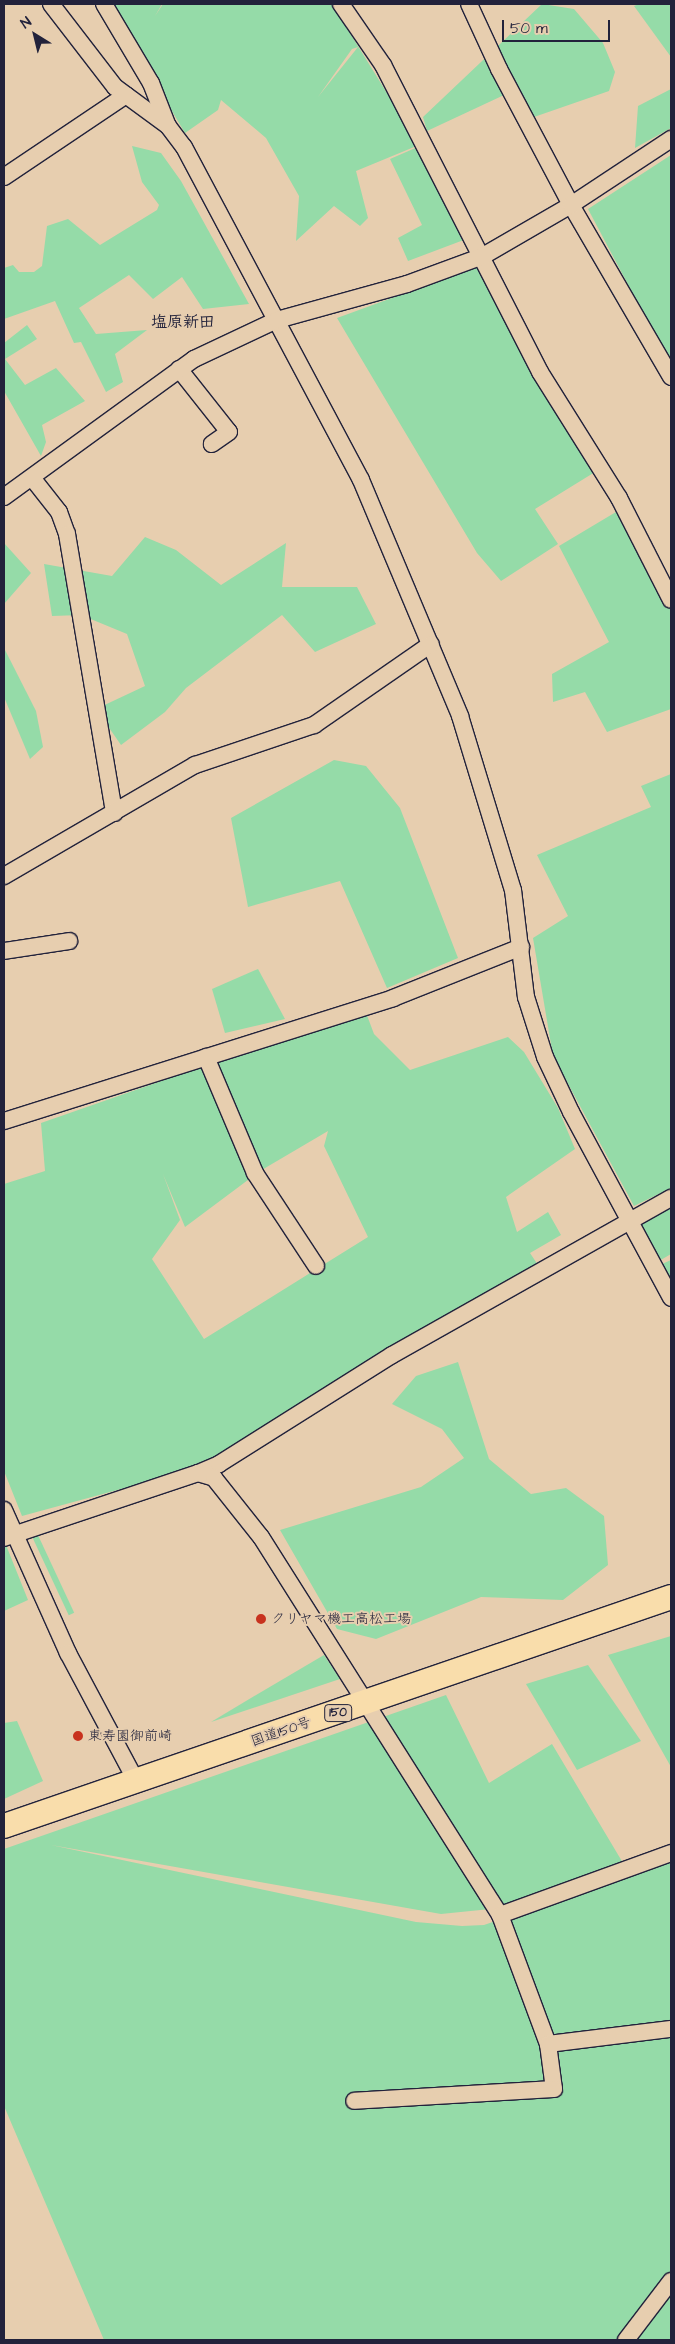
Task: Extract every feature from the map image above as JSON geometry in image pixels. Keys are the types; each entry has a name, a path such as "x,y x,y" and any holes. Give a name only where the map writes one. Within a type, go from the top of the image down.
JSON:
{"highway":[{"name":"国道150号","path":"4,1826 671,1597"}],"street":[{"path":"51,4 115,87 168,126"},
{"path":"104,4 151,83 168,126 184,147 361,480 460,716 513,890 526,997 546,1057 571,1112 671,1298"},
{"path":"342,4 383,65 483,256 540,372 619,498 671,600"},
{"path":"469,4 498,69 571,206 671,377"},
{"path":"4,177 126,95"},
{"path":"4,497 33,479 179,369 234,338 277,320 407,284 483,256 571,206 671,139"},
{"path":"179,369 229,432 212,444"},
{"path":"33,479 59,512 67,534 114,813"},
{"path":"4,876 195,765 314,725 431,644"},
{"path":"4,951 69,942"},
{"path":"4,1122 394,998 521,947"},
{"path":"206,1057 255,1174 316,1266"},
{"path":"9,1536 220,1464 392,1355 671,1198"},
{"path":"198,1473 214,1478 261,1537 500,1915 548,2044 554,2090 354,2101"},
{"path":"4,1510 9,1536 136,1781"},
{"path":"500,1915 671,1853"},
{"path":"548,2044 671,2029"},
{"path":"626,2340 671,2281"}],"green space":[{"path":"108,4 162,4 155,16 163,4 332,4 419,145 356,171 368,218 360,226 334,206 296,241 299,196 266,138 221,100 218,110 185,133","holes":["358,47 318,97 352,49"]},
{"path":"542,4 574,9 603,43 615,72 609,91 534,117 519,88 427,131 423,117"},
{"path":"639,4 671,4 671,57 634,6"},
{"path":"671,89 671,128 635,148 638,106"},
{"path":"132,146 161,153 181,181 249,304 203,309 182,277 153,299 129,275 79,308 96,334 147,330 115,354 123,382 106,392 81,342 74,343 55,301 4,319 4,268 13,265 19,272 34,272 42,266 47,226 68,219 100,245 157,210 159,205 142,182"},
{"path":"420,146 469,238 408,261 398,238 422,225 390,159"},
{"path":"671,155 671,366 588,209"},
{"path":"477,267 595,472 535,509 558,544 501,581 477,553 337,318"},
{"path":"27,325 37,339 5,359 25,385 56,368 85,401 42,425 46,442 41,456 4,391 4,343"},
{"path":"621,509 671,609 671,709 607,732 585,692 553,702 552,674 609,642 559,546"},
{"path":"145,537 176,550 221,585 286,543 282,587 357,587 376,624 315,652 282,615 186,688 165,712 121,745 96,709 145,686 127,634 81,615 52,616 44,564 112,576"},
{"path":"4,543 31,573 4,604"},
{"path":"4,648 36,711 43,747 30,759 4,697"},
{"path":"334,760 366,766 400,808 458,958 387,988 340,881 248,907 231,818"},
{"path":"671,774 671,1188 634,1206 553,1056 533,938 568,916 537,855 651,807 641,786"},
{"path":"258,969 285,1019 225,1033 212,989"},
{"path":"365,1010 374,1034 410,1070 508,1037 524,1052 558,1108 575,1149 506,1197 517,1232 548,1212 561,1235 530,1253 540,1268 202,1467 22,1516 4,1471 4,1184 45,1171 41,1123","holes":["328,1131 324,1146 368,1237 204,1339 152,1259 180,1220 163,1174 185,1227 260,1171"]},
{"path":"671,1203 671,1254 659,1261 641,1227 645,1217"},
{"path":"671,1260 671,1281 662,1264"},
{"path":"458,1362 489,1459 531,1494 566,1488 604,1516 608,1565 563,1600 481,1597 376,1639 337,1629 280,1530 421,1487 464,1458 442,1429 392,1404 416,1376"},
{"path":"37,1533 74,1613 69,1615 32,1536"},
{"path":"6,1545 28,1600 4,1611 4,1546"},
{"path":"671,1636 671,1767 608,1655"},
{"path":"324,1655 340,1679 211,1722 246,1701"},
{"path":"588,1665 641,1741 577,1770 526,1684"},
{"path":"446,1695 489,1783 552,1744 623,1863 510,1907 441,1914 51,1845 416,1922 462,1926 484,1925 671,1861 671,2340 104,2340 4,2106 4,1849"},
{"path":"17,1721 43,1781 4,1799 4,1723"}],"place":[{"name":"クリヤマ機工高松工場","path":"261,1619"},
{"name":"東寿園御前崎","path":"78,1736"}],"district":[{"name":"塩原新田","path":"183,322"}]}
